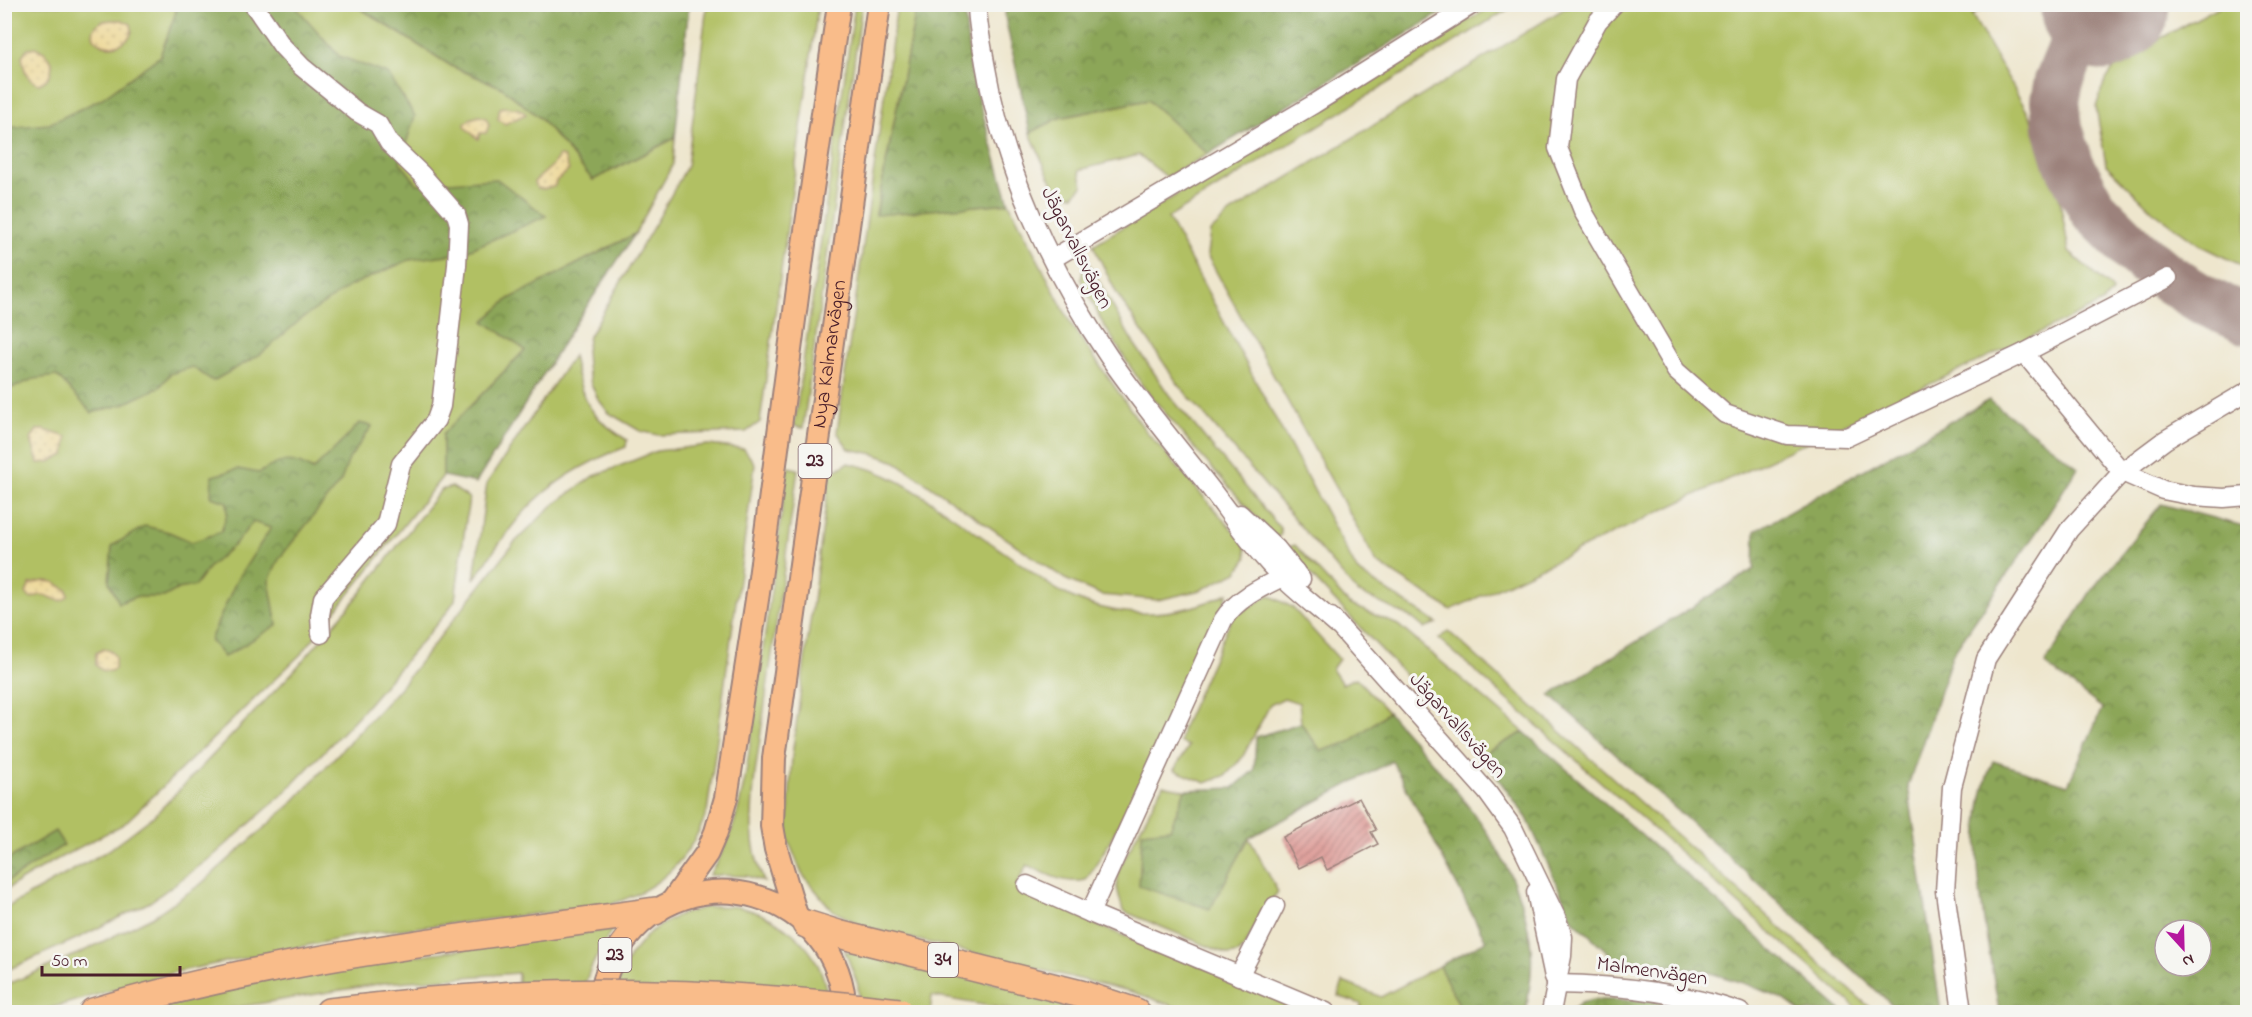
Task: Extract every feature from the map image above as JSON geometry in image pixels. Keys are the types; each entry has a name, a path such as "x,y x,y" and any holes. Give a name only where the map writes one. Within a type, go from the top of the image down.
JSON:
{"highway":[{"path":"93,1012 219,979 299,962 663,907"},
{"name":"34","path":"801,920 838,934 1081,994 1136,1012"},
{"path":"329,1012 430,1001 593,992 721,995 826,1003 899,1012"}],"main road":[{"name":"Nya Kalmarvägen","path":"600,1012 602,989 616,953 627,937 663,907 707,853 726,798 758,593 801,263 839,4"},
{"name":"Nya Kalmarvägen","path":"801,920 776,849 772,826 774,758 879,4"},
{"name":"Nya Kalmarvägen","path":"663,907 703,893 735,892 767,900 801,920 820,940 832,958 840,978 845,1012"}],"street":[{"path":"253,4 267,27 302,66 357,112 378,124 389,142 456,214 459,224 458,265 441,406 436,420 401,464 386,524 323,598 320,615 321,634"},
{"name":"Jägarvallsvägen","path":"977,4 989,86 997,121 1022,192 1052,259 1108,356 1172,442 1204,480 1276,549 1288,574 1337,625 1487,792 1513,828 1556,917 1563,937 1562,956 1551,1012"},
{"path":"1052,259 1304,110 1473,4"},
{"path":"1614,4 1598,21 1566,79 1558,148 1584,213 1676,371 1725,414 1787,435 1847,437 2024,352 2168,278"},
{"path":"2024,352 2122,472 2163,490 2194,496 2224,498 2247,496"},
{"path":"1962,1012 1945,891 1952,787 1986,659 2069,530 2122,472 2164,441 2247,391"},
{"path":"1090,913 1223,620 1229,610 1245,597 1288,574"},
{"path":"1027,885 1326,1012"},
{"path":"1239,976 1275,906"},
{"name":"Malmenvägen","path":"1556,984 1666,993 1706,1001 1740,1012"}],"green space":[{"path":"292,4 339,56 388,74 415,116 400,162 417,184 497,179 546,216 462,253 409,260 350,286 300,320 261,354 213,381 192,367 170,374 160,387 124,404 92,413 57,376 34,379 5,391 5,128 49,124 101,99 160,56 176,12 174,5"},
{"path":"1006,4 1454,5 1208,154 1148,100 1059,118 1030,133 1005,17"},
{"path":"1991,4 1972,15 2052,155 2069,252 2110,287 2112,292 2104,302 1451,610 1377,563 1207,255 1210,232 1230,213 1570,5"},
{"path":"4,5 355,5 453,67 501,87 540,118 593,180 675,138 673,164 635,234 509,299 484,321 525,350 443,434 443,476 302,653 124,824 5,890"},
{"path":"355,5 689,5 675,138 593,180 540,118 501,87 453,67"},
{"path":"707,5 818,5 760,422 746,432 658,435 640,431 609,413 598,399 591,384 586,350 589,336 687,166"},
{"path":"855,5 862,5 803,428 794,426"},
{"path":"897,5 917,5 876,214 1009,203 1072,326 1145,430 1245,544 1247,558 1237,572 1201,590 1158,600 1101,595 1065,579 896,462 874,454 849,449 837,432"},
{"path":"917,5 964,5 971,74 1009,203 876,215"},
{"path":"1494,5 1515,5 1168,218 1358,572 1437,623 1424,628 1412,618 1357,592 1178,384 1117,294 1093,245"},
{"path":"2222,5 2247,5 2247,268 2200,245 2153,211 2106,165 2096,107 2104,83 2116,65 2128,56"},
{"path":"1148,100 1208,154 1167,177 1139,155 1079,170 1083,185 1074,195 1059,195 1030,133 1059,118"},
{"path":"635,234 571,330 476,483 443,476 443,434 525,350 484,321 509,299"},
{"path":"1086,258 1131,339 1169,395 1280,528 1281,534 1278,537 1273,536 1203,458 1142,385 1102,322 1081,280"},
{"path":"573,356 580,384 589,406 603,423 627,440 626,447 571,473 546,491 517,520 474,579 487,483"},
{"path":"1989,400 2078,467 2042,524 1953,653 1908,786 1941,1012 1900,1012 1550,695 1754,569 1755,531"},
{"path":"359,423 372,426 349,459 341,481 279,559 269,581 277,625 224,657 210,640 236,581 271,528 253,522 234,545 209,567 195,586 178,589 164,597 135,597 119,603 109,582 112,546 145,526 169,532 192,542 221,532 227,514 227,502 211,497 212,476 238,469 259,473 285,461 292,461 313,470"},
{"path":"708,445 744,449 755,464 707,812 690,846 668,873 639,893 603,906 369,933 175,972 37,1012 5,1012 4,986 82,952 152,917 201,884 290,805 397,691 514,543 552,506 592,477 657,451"},
{"path":"848,463 875,470 911,488 1051,586 1081,601 1123,612 1166,612 1208,602 1228,593 1197,664 1118,827 1086,880 1063,880 1027,865 1017,884 1094,924 1318,1012 1190,1012 1133,992 864,927 832,910 802,874 787,837 792,756 830,474"},
{"path":"788,467 798,469 752,803 753,841 764,882 747,876 709,875 733,826 746,773"},
{"path":"452,487 469,498 455,600 358,716 282,795 213,856 150,902 5,971 4,909 109,850 155,815 292,673 356,599 441,490"},
{"path":"2161,504 2247,527 2247,1012 1999,1012 1984,918 1977,853 1978,821 1983,790 1993,761 2068,785 2102,708 2045,664 2091,591"},
{"path":"1295,545 1349,604 1398,625 1524,732 1481,755 1285,548"},
{"path":"1269,595 1292,607 1339,659 1332,669 1342,684 1356,678 1388,712 1350,742 1321,751 1301,723 1299,703 1284,698 1270,705 1242,758 1226,775 1206,783 1174,770 1189,746 1180,742 1183,727 1232,617"},
{"path":"1448,631 1875,1012 1861,1012 1439,639"},
{"path":"1388,712 1434,764 1478,820 1513,880 1524,913 1531,948 1531,972 1526,1012 1463,1012 1439,966 1486,941 1392,761 1249,838 1210,909 1139,886 1142,832 1170,829 1185,790 1233,788 1254,770 1256,737 1301,723 1321,751 1350,742"},
{"path":"1524,732 1843,1012 1801,1012 1785,1000 1749,985 1704,971 1613,957 1573,920 1527,818 1481,755"},
{"path":"1163,785 1185,790 1170,829 1210,909 1249,838 1278,892 1261,912 1247,943 1239,953 1229,955 1123,911 1117,888 1119,869"},
{"path":"55,831 64,845 5,883 5,858 7,860"},
{"path":"735,906 754,911 768,917 793,934 813,957 820,970 830,1012 614,1012 617,984 630,956 650,932 676,916 706,907"},
{"path":"612,929 587,979 581,1012 518,1012 518,973 384,983 208,1012 126,1012 282,974"},
{"path":"845,951 948,972 1112,1012 1024,1012 932,996 930,1012 860,1012 858,985"},
{"path":"1439,966 1463,1012 1360,1012 1361,1004 1338,996 1343,982 1381,997"},
{"path":"1593,1000 1652,1000 1707,1012 1570,1012 1581,1003"}],"sand":[{"path":"107,20 122,20 132,26 131,35 126,40 112,46 99,43 95,39 94,29 99,23"},
{"path":"35,47 44,52 52,61 50,75 39,84 28,76 22,56 27,49"},
{"path":"500,108 519,109 526,114 505,124 498,119"},
{"path":"479,116 486,118 489,125 486,133 480,133 478,139 466,128 465,124 470,119"},
{"path":"559,156 564,157 569,170 556,181 555,186 537,188 534,182 552,166"},
{"path":"37,430 67,437 65,455 49,462 38,463 31,439"},
{"path":"44,581 54,582 67,590 68,596 61,600 44,595 30,598 26,593 30,584"},
{"path":"104,649 115,656 115,669 105,671 96,665 96,653"}],"building":[{"path":"1359,798 1376,830 1371,832 1378,844 1327,870 1321,857 1299,868 1283,837"}],"taxiway":[{"path":"2102,9 2086,23 2076,40 2059,81 2055,101 2058,128 2069,164 2093,209 2134,250 2168,278 2205,301 2248,320"}],"runway":[{"path":"2102,9 2109,4"}]}
